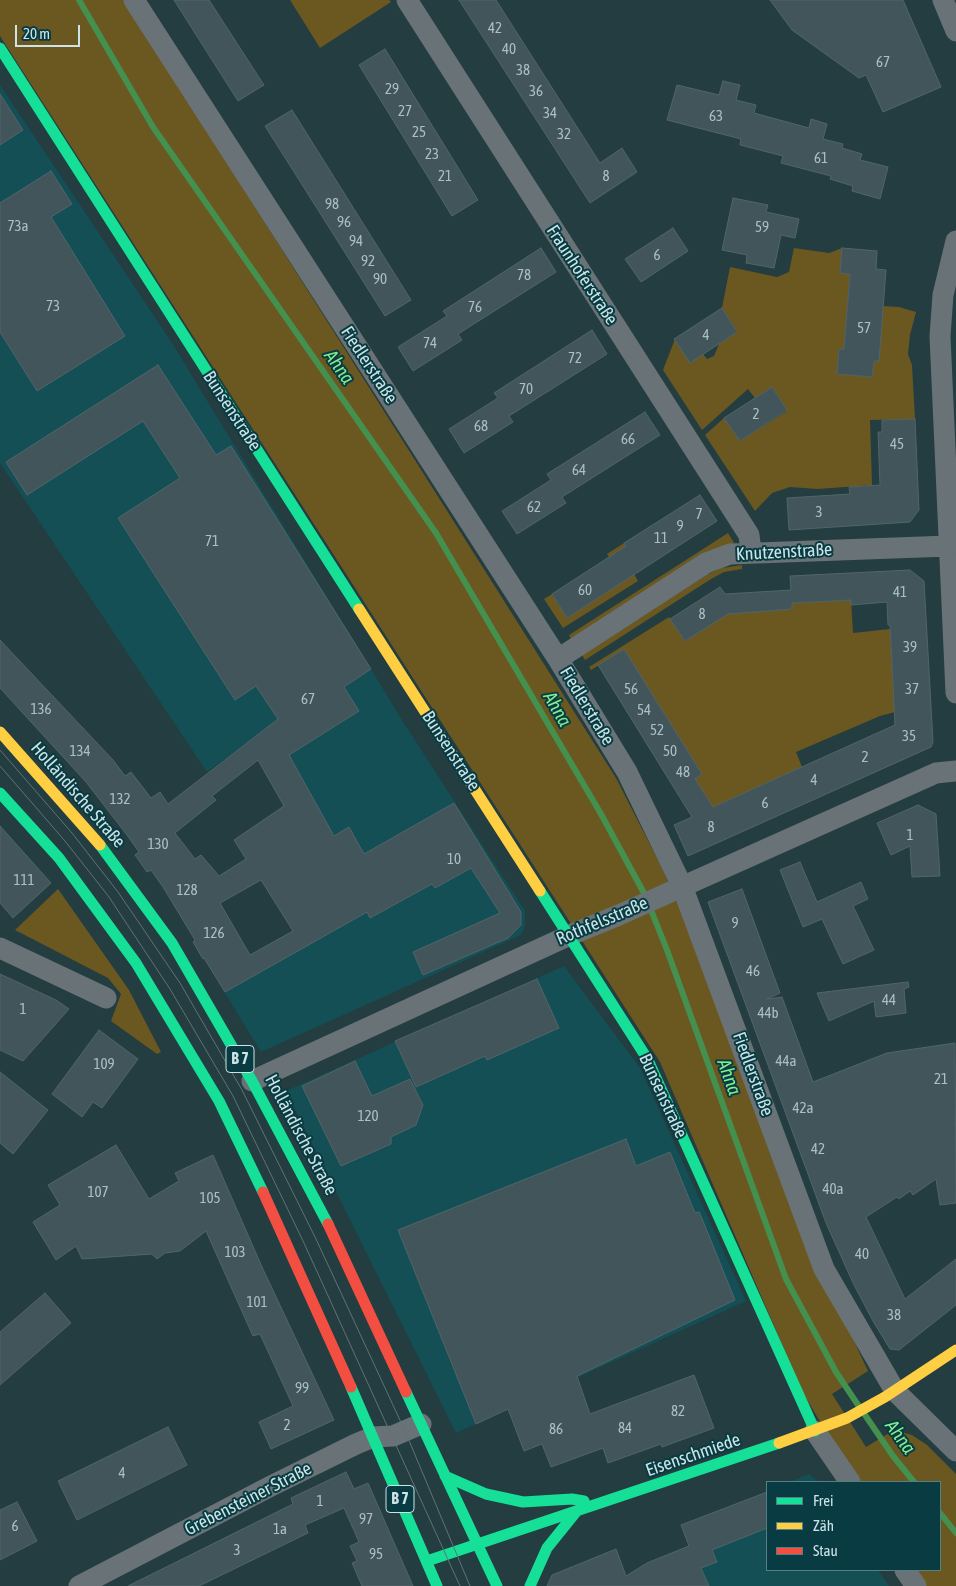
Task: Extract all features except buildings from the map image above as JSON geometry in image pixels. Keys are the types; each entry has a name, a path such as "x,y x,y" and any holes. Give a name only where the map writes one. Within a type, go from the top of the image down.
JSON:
{"street":[{"name":"Fiedlerstraße","path":"134,0 558,658 627,772 676,889 824,1269 890,1394 956,1450"},
{"name":"Fraunhoferstraße","path":"407,0 749,535 751,552"},
{"path":"943,0 955,26"},
{"name":"Bunsenstraße","path":"0,48 570,935 648,1060 815,1431 849,1481"},
{"path":"956,241 943,295 940,336 956,693"},
{"name":"Knutzenstraße","path":"558,658 706,563 730,554 949,546"},
{"name":"Holländische Straße","path":"0,732 89,830 166,936 252,1081 326,1219 476,1544"},
{"name":"Rothfelsstraße","path":"252,1081 570,935 936,773 956,771"},
{"name":"B 7","path":"0,794 59,858 136,963 219,1101 289,1246 437,1586"},
{"path":"0,948 106,998"},
{"name":"Eisenschmiede","path":"427,1560 603,1504 815,1431 847,1418 890,1394 956,1350"},
{"name":"Grebensteiner Straße","path":"79,1586 271,1486 372,1437 393,1436 421,1424"},
{"path":"445,1476 486,1494 523,1502 572,1499 603,1504"},
{"path":"530,1586 547,1548 576,1512"},
{"name":"B 7","path":"476,1544 497,1586"},
{"path":"906,1571 916,1586"}],"shaded area":[{"path":"0,0 124,0 616,778 662,868 680,909 836,1303 868,1371 832,1394 866,1447 894,1430 912,1435 927,1445 956,1474 956,1586 923,1586 914,1571 941,1571 941,1481 855,1481 803,1393 660,1062 0,36"},
{"path":"290,0 389,0 391,2 320,48"},
{"path":"0,85 172,343 402,720 525,911 525,925 521,935 261,1052 214,975 340,904 248,742 207,772 0,463"},
{"path":"794,248 829,253 842,248 840,273 850,274 844,349 839,349 837,374 872,377 883,306 899,307 916,312 910,335 908,354 912,365 915,419 870,420 872,485 818,489 790,487 772,493 755,511 705,435 724,418 740,441 787,411 772,387 755,398 748,389 702,430 663,370 675,339 703,354 707,359 714,356 719,344 737,332 722,308 730,267 777,277 789,272"},
{"path":"728,533 734,543 571,639 569,635"},
{"path":"624,543 642,570 634,574 638,581 563,628 544,599 552,594 567,618 624,581 607,554"},
{"path":"742,565 742,569 724,572 711,579 585,660 582,655 708,574 722,568"},
{"path":"851,600 853,633 890,629 895,712 880,716 796,752 802,767 713,807 695,779 702,774 624,650 591,670 589,667 669,617 685,641 735,609 747,612 792,609 792,603"},
{"path":"58,889 129,990 161,1052 157,1054 111,1021 121,994 108,978 15,930"},
{"path":"564,966 640,1068 746,1301 456,1433 286,1091"},
{"path":"809,1474 818,1481 792,1481"},
{"path":"766,1492 766,1571 879,1571 889,1586 702,1586 707,1583 692,1545 689,1546 681,1525"}],"waterway":[{"name":"Ahna","path":"79,0 153,127 436,533 601,814 645,895 667,950 786,1279 836,1372 858,1405"},
{"name":"Ahna","path":"865,1415 893,1456 913,1481"},
{"name":"Ahna","path":"941,1514 956,1533"}],"tram line":[{"path":"0,750 72,833 118,892 180,983 242,1090 316,1239 405,1431 470,1586"},
{"path":"0,766 65,841 109,897 170,989 233,1096 304,1243 460,1586"}],"traffic: fast":[{"path":"0,48 359,609"},
{"path":"0,793 59,858 136,963 219,1101 263,1192"},
{"path":"100,845 172,943 252,1081 328,1224"},
{"path":"540,891 648,1060 815,1431"},
{"path":"351,1387 437,1586"},
{"path":"406,1392 497,1586"},
{"path":"427,1561 779,1443"},
{"path":"445,1476 486,1494 523,1502 572,1499 584,1501"},
{"path":"530,1586 547,1548 576,1512"}],"traffic: slow":[{"path":"359,609 540,891"},
{"path":"0,732 100,845"},
{"path":"779,1443 847,1418 885,1397 956,1350"}],"traffic: jam":[{"path":"263,1192 351,1387"},
{"path":"328,1224 406,1392"}]}
